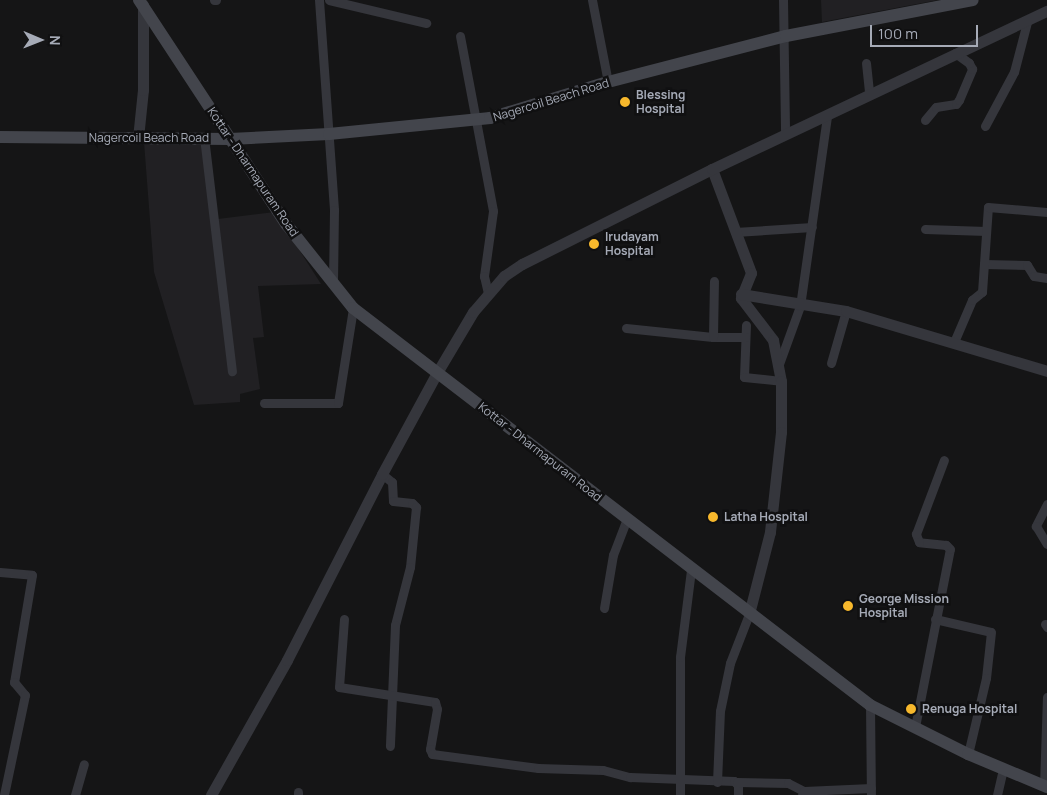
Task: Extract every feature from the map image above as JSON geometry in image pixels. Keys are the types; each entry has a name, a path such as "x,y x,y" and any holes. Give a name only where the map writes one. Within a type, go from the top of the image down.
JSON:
{"main road":[{"name":"Nagercoil Beach Road","path":"0,137 204,137 230,139 329,134 490,118 608,82 786,36 973,0"},
{"name":"Kottar - Dharmapuram Road","path":"142,2 287,225 333,286 353,308 438,371 626,521 870,705 968,754 1046,786"}],"street":[{"path":"319,0 334,210 333,286"},
{"path":"329,0 426,23"},
{"path":"592,0 608,82"},
{"path":"783,0 786,36 782,92 785,133"},
{"path":"138,138 143,90 142,2"},
{"path":"211,795 287,660 382,474 438,371 488,293 504,276 522,264 785,133 827,116 869,94 955,53 1027,22 1047,11"},
{"path":"985,126 1014,72 1027,22"},
{"path":"460,36 493,211 484,276 488,293"},
{"path":"925,120 936,107 956,104 959,100 972,69 969,62 955,53"},
{"path":"866,63 869,94"},
{"path":"779,364 800,306 827,116"},
{"path":"204,137 232,371"},
{"path":"712,169 751,278 741,294"},
{"path":"954,342 972,300 982,292 989,206 1047,212"},
{"path":"735,232 812,227"},
{"path":"925,229 986,231"},
{"path":"984,264 1028,266 1034,276 1047,278"},
{"path":"712,337 714,281"},
{"path":"741,294 800,306 846,311 954,342 1013,363 1047,371"},
{"path":"717,782 720,711 730,663 750,614 770,532 781,432 781,380 773,340 741,294"},
{"path":"264,403 338,403 353,308"},
{"path":"831,363 846,311"},
{"path":"746,325 742,371 744,379 781,380"},
{"path":"626,328 712,337 745,337"},
{"path":"915,727 950,548 946,545 920,542 916,537 944,460"},
{"path":"382,474 392,482 393,501 412,503 416,507 410,567 395,626 390,695 390,746"},
{"path":"1047,506 1036,526 1047,544"},
{"path":"604,608 613,555 626,521"},
{"path":"680,795 680,657 691,570"},
{"path":"0,572 32,575 14,682 24,696 4,795"},
{"path":"344,619 339,687 436,703 430,748 432,754 538,768 603,770 630,777 717,782 788,783 803,793 871,792 870,705"},
{"path":"935,619 991,632 986,678 968,754"},
{"path":"1046,786 1047,697"},
{"path":"75,795 84,764"},
{"path":"997,795 1003,768"},
{"path":"737,782 738,795"}],"shaded area":[{"path":"821,0 938,0 822,22"},
{"path":"208,138 218,219 275,212 321,284 258,286 264,337 253,338 260,389 240,394 240,402 194,405 154,272 144,142"}],"place":[{"name":"Blessing Hospital","path":"625,102"},
{"name":"Irudayam Hospital","path":"594,244"},
{"name":"Latha Hospital","path":"713,517"},
{"name":"George Mission Hospital","path":"848,606"},
{"name":"Renuga Hospital","path":"911,709"}]}
